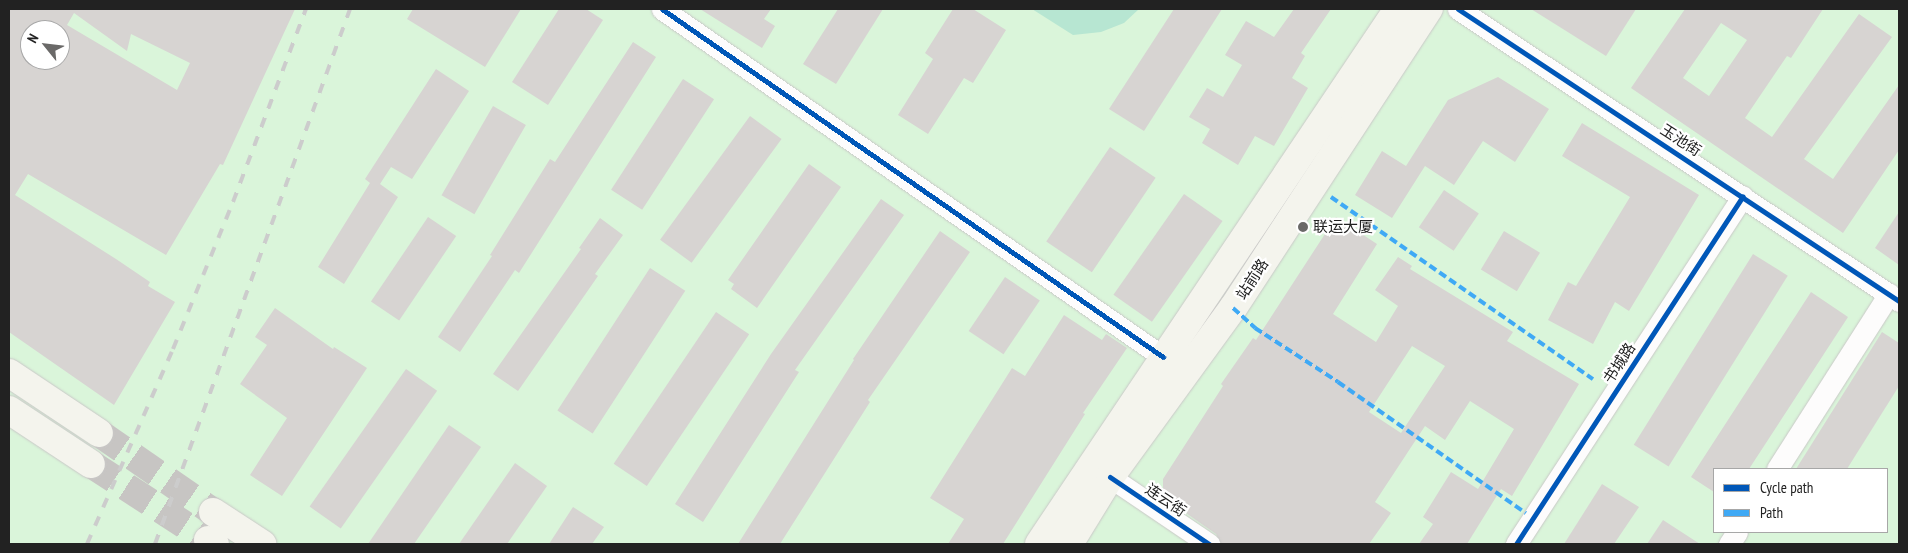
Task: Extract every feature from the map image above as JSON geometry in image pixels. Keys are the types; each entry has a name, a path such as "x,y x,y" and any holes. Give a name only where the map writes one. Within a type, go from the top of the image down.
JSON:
{"main road":[{"name":"站前路","path":"1039,544 1398,9"},
{"name":"站前路","path":"1069,544 1110,477 1233,308 1429,9"},
{"path":"9,373 99,433"},
{"path":"9,410 91,464"},
{"path":"213,512 262,544"}],"street":[{"path":"662,9 1163,357"},
{"name":"玉池街","path":"1458,9 1743,196 1894,298"},
{"name":"书城路","path":"1516,544 1743,196"},
{"path":"1778,468 1894,298"},
{"name":"连云街","path":"1110,477 1209,544"}],"green space":[{"path":"9,9 1899,9 1899,544 9,544"},
{"path":"1032,9 1139,9 1124,23 1101,32 1073,35"}],"building":[{"path":"9,9 295,9 223,165 220,164 166,255 28,174 15,195 116,259 150,282 148,286 175,302 114,405 9,332","holes":["74,13 127,51 131,34 190,63 177,90 70,27 70,70 20,70 20,20 70,20"]},
{"path":"413,9 521,9 485,67 407,19"},
{"path":"559,9 586,9 603,20 548,105 512,82"},
{"path":"700,9 771,9 764,19 775,26 762,48"},
{"path":"838,9 883,9 836,84 803,64"},
{"path":"953,9 973,9 1006,30 973,83 964,78 928,134 898,115 933,59 925,53"},
{"path":"1174,9 1222,9 1144,131 1109,109"},
{"path":"1294,9 1331,9 1301,53 1305,56 1292,78 1308,88 1274,146 1255,136 1238,165 1202,143 1210,129 1189,117 1207,88 1223,97 1242,65 1225,55 1246,21 1274,37"},
{"path":"1531,9 1636,9 1606,56"},
{"path":"1685,9 1823,9 1791,58 1787,56 1745,118 1772,137 1859,14 1892,37 1804,159 1833,179 1899,85 1899,150 1843,233 1631,88","holes":["1721,23 1747,40 1709,96 1683,78"]},
{"path":"633,42 656,57 519,273 515,270 460,352 438,337 492,256 490,255 550,159 555,162"},
{"path":"436,69 469,91 412,179 391,167 380,184 398,197 344,284 318,267 370,183 365,179"},
{"path":"1498,77 1549,109 1515,162 1483,141 1454,185 1425,166 1392,218 1355,195 1382,151 1406,166 1448,100"},
{"path":"683,79 714,99 642,210 611,190"},
{"path":"493,106 526,125 474,214 442,195"},
{"path":"750,116 782,139 692,263 660,240"},
{"path":"1582,123 1699,195 1629,311 1615,302 1593,344 1548,320 1568,282 1576,286 1630,197 1562,156"},
{"path":"1110,147 1156,178 1092,272 1046,242"},
{"path":"809,164 841,187 757,308 731,289 734,284 728,280"},
{"path":"1444,190 1479,213 1454,251 1419,227"},
{"path":"1184,194 1223,221 1152,322 1113,295"},
{"path":"881,199 904,215 795,370 799,372 703,522 675,504 771,354"},
{"path":"1899,212 1899,265 1875,248"},
{"path":"428,217 456,236 399,321 371,302"},
{"path":"1336,217 1377,244 1333,314 1376,342 1398,306 1375,290 1398,257 1412,266 1410,269 1513,332 1507,341 1579,384 1512,496 1501,489 1467,544 1419,544 1433,524 1423,517 1451,472 1478,489 1514,429 1470,401 1445,440 1425,426 1375,502 1391,513 1369,544 1221,544 1216,534 1163,497 1163,479 1223,386 1221,384 1253,338 1256,340","holes":["1412,346 1445,366 1401,433 1369,412"]},
{"path":"600,218 623,235 595,274 598,276 518,391 493,374 581,249 579,248"},
{"path":"940,231 970,252 868,400 870,402 780,544 738,544 853,359"},
{"path":"1504,231 1540,253 1517,291 1481,270"},
{"path":"1753,254 1788,276 1669,467 1634,445"},
{"path":"650,268 685,291 593,433 557,411"},
{"path":"1005,277 1040,300 1003,354 969,331"},
{"path":"1811,292 1848,317 1750,468 1713,468 1713,491 1691,477"},
{"path":"275,308 333,349 334,347 367,368 282,496 250,475 287,418 240,384 267,345 255,337"},
{"path":"716,312 749,334 647,486 614,464"},
{"path":"1064,315 1102,340 1106,334 1127,348 1083,413 1085,414 1003,544 948,544 964,519 930,498 1012,368 1025,376"},
{"path":"1882,332 1899,343 1899,386 1848,468 1797,468"},
{"path":"406,369 437,391 341,528 310,507"},
{"path":"449,425 481,447 414,544 368,544"},
{"path":"515,463 547,486 507,544 459,544"},
{"path":"1602,484 1639,507 1614,544 1564,544"},
{"path":"573,507 604,527 592,544 549,544"},
{"path":"1663,520 1700,544 1647,544"}],"tunnel":[{"path":"99,433 213,512"},
{"path":"91,464 208,540"}],"railway":[{"path":"87,544 173,349 233,202 306,9"},
{"path":"155,544 350,9"}],"marked path":[{"path":"1331,197 1593,379"},
{"path":"1233,308 1255,328 1338,382 1526,513"}],"cycle path":[{"path":"662,9 1163,357"},
{"path":"1458,9 1899,301"},
{"path":"1516,544 1743,196"},
{"path":"1110,477 1209,544"}],"place":[{"name":"联运大厦","path":"1303,227"}]}
